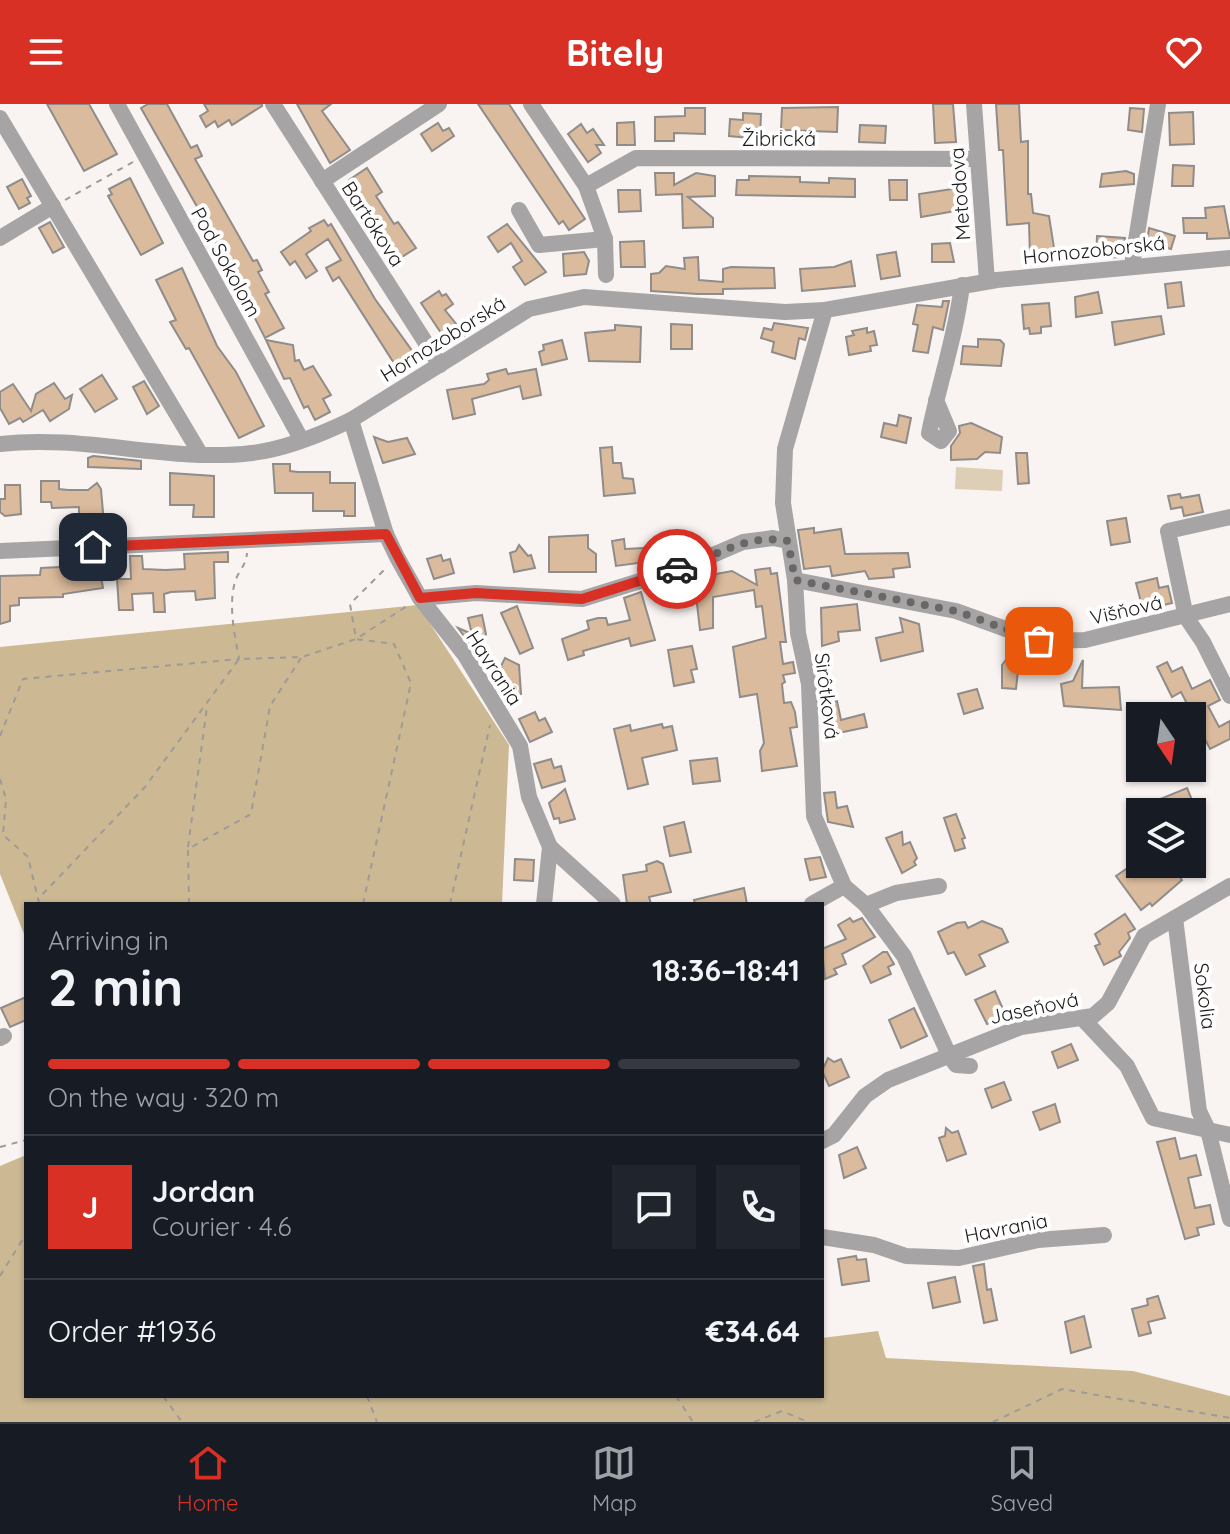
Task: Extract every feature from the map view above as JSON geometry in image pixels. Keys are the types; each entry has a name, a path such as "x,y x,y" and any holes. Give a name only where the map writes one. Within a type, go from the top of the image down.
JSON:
{"street":[{"name":"Pod Sokolom","path":"117,104 301,439"},
{"name":"Bartókova","path":"273,104 440,365"},
{"path":"322,181 439,104"},
{"path":"531,104 586,186 605,239 606,275"},
{"name":"Metodova","path":"974,104 987,281"},
{"path":"1132,265 1158,104"},
{"path":"0,118 201,455"},
{"name":"Žibrická","path":"586,186 636,158 978,159"},
{"path":"0,238 53,206"},
{"path":"519,210 539,245 605,239"},
{"name":"Hornozoborská","path":"0,444 58,440 201,455 254,453 351,420 529,309 584,297 785,312 825,310 987,281 1230,258"},
{"path":"936,400 962,285"},
{"name":"Sirôtková","path":"825,310 785,449 783,503 795,580 798,633 810,698 814,816 844,886 866,905 904,956 949,1055"},
{"name":"Havrania","path":"351,420 386,534 397,557 420,598 465,655 520,746 529,797 550,847 544,902"},
{"name":"Višňová","path":"1186,617 1166,524 1230,517"},
{"path":"0,551 386,534"},
{"path":"420,598 490,593 582,599 685,567 743,542 773,538 788,541"},
{"name":"Višňová","path":"795,580 956,611 1039,641 1085,640 1230,604"},
{"path":"1186,617 1230,696"},
{"path":"550,847 611,902"},
{"path":"816,902 844,886"},
{"path":"866,905 896,893 939,886"},
{"name":"Jaseňová","path":"824,1140 834,1135 865,1096 888,1080 1021,1027 1093,1016 1108,1003 1144,936 1230,886"},
{"name":"Sokolia","path":"1175,918 1199,1111 1208,1130 1230,1219"},
{"path":"1083,1019 1127,1066 1153,1118 1230,1135"},
{"path":"949,1055 956,1065 970,1066"},
{"name":"Havrania","path":"824,1237 874,1245 906,1256 959,1258 1038,1240 1104,1235"}],"path":[{"path":"53,206 144,154"},
{"path":"38,899 145,787 239,659 233,621 235,582 246,564 249,540"},
{"path":"356,639 350,604 397,557"},
{"path":"0,736 23,679 239,659 302,657 356,639 420,598"},
{"path":"356,639 394,644 411,683 363,902"},
{"path":"188,849 251,814 270,706 302,657"},
{"path":"450,902 495,704"},
{"path":"189,902 188,849 208,705"},
{"path":"0,779 6,799 3,835 28,857 39,902"},
{"path":"0,1147 24,1141"},
{"path":"0,1276 24,1237"},
{"path":"993,1422 1062,1389 1230,1418"},
{"path":"164,1398 182,1422"},
{"path":"368,1398 377,1422"},
{"path":"677,1398 693,1422"},
{"path":"754,1422 782,1411 808,1422"}],"shaded area":[{"path":"956,467 1003,470 1002,491 955,489"},
{"path":"418,605 509,745 502,902 24,902 24,934 0,874 0,647"},
{"path":"24,1156 24,1398 824,1398 824,1338 878,1331 886,1358 1133,1371 1230,1396 1230,1422 0,1422 0,1166"}],"building":[{"path":"47,104 89,104 117,154 84,171"},
{"path":"148,104 167,104 191,148 197,145 202,156 195,159 253,261 257,260 262,270 258,272 269,292 265,294 284,328 265,338 208,226 141,108"},
{"path":"204,104 262,106 232,125 229,120 218,127 215,121 206,127 200,116 208,111"},
{"path":"297,104 331,104 322,111 350,150 330,163"},
{"path":"478,104 509,104 585,219 569,230 563,221 559,224"},
{"path":"933,104 953,104 956,142 935,143"},
{"path":"996,104 1019,104 1021,142 1028,141 1028,194 1031,194 1033,213 1049,216 1055,254 1030,256 1029,223 1007,225 1003,150 999,150"},
{"path":"838,107 837,132 781,130 782,108"},
{"path":"685,108 705,108 705,134 674,133 674,141 655,141 655,117 685,116"},
{"path":"1130,108 1144,109 1142,132 1128,130"},
{"path":"1193,112 1194,144 1170,145 1169,113"},
{"path":"743,113 761,114 760,139 729,136 730,119 743,120"},
{"path":"634,122 635,145 617,145 617,123"},
{"path":"438,123 443,131 449,128 454,136 432,151 421,134"},
{"path":"581,124 587,133 593,129 604,145 596,145 601,153 588,162 568,134"},
{"path":"860,125 886,126 885,143 859,142"},
{"path":"1173,165 1194,166 1193,186 1172,186"},
{"path":"367,168 382,192 376,196 394,224 398,222 416,248 394,262 348,191 354,187 349,180"},
{"path":"1126,171 1134,174 1134,184 1100,187 1102,174"},
{"path":"655,173 674,173 674,185 696,173 715,176 715,196 688,197 713,218 713,227 683,228 682,194 656,195"},
{"path":"749,176 800,177 800,182 829,183 829,178 855,179 855,197 736,195 737,180 749,180"},
{"path":"130,178 163,243 141,255 108,196 112,194 109,189"},
{"path":"22,179 31,196 27,198 30,203 19,209 7,187"},
{"path":"889,180 907,180 907,200 890,200"},
{"path":"959,188 961,210 921,217 919,194"},
{"path":"618,190 640,190 641,211 619,212"},
{"path":"1224,206 1230,238 1207,239 1207,233 1184,233 1183,218 1206,218 1205,208"},
{"path":"324,220 328,226 331,224 375,299 418,359 399,371 339,277 333,281 326,268 341,260 328,239 306,254 317,271 306,278 295,261 290,265 281,252 311,231 309,228"},
{"path":"50,222 64,247 53,253 39,228"},
{"path":"507,224 546,272 525,285 513,267 522,261 511,243 498,252 488,237"},
{"path":"1149,228 1175,236 1171,249 1147,242"},
{"path":"1097,236 1125,238 1122,257 1096,258"},
{"path":"644,241 645,267 621,267 620,242"},
{"path":"950,243 954,262 932,262 932,244"},
{"path":"584,252 589,261 586,274 564,276 563,254"},
{"path":"896,252 900,276 881,279 877,255"},
{"path":"698,257 699,280 723,282 723,269 731,267 774,268 775,288 723,289 723,294 651,291 651,274 659,273 666,266 685,269 684,258"},
{"path":"851,261 855,286 802,291 800,269 834,267"},
{"path":"182,268 217,346 236,372 264,426 239,438 189,348 186,349 170,322 176,320 156,280"},
{"path":"1181,282 1184,306 1168,308 1165,284"},
{"path":"439,291 442,296 446,294 453,304 445,310 465,335 449,345 421,303"},
{"path":"1098,292 1102,313 1076,317 1075,297"},
{"path":"943,301 949,301 943,330 933,327 928,353 913,351 918,325 913,324 917,305 942,307"},
{"path":"1049,303 1051,326 1041,327 1041,333 1030,334 1029,328 1024,329 1022,305"},
{"path":"1161,316 1164,334 1115,345 1112,322"},
{"path":"774,323 808,328 805,340 799,338 795,359 772,352 774,342 761,338 764,328 772,330"},
{"path":"671,324 692,325 692,349 671,349"},
{"path":"615,325 641,327 640,362 589,361 585,333 615,330"},
{"path":"867,328 867,333 874,331 877,345 870,346 871,351 849,355 846,337 854,335 852,331"},
{"path":"978,339 1000,340 1004,344 1001,366 961,364 963,346 978,347"},
{"path":"266,340 293,345 295,361 299,360 304,370 313,366 331,395 323,399 330,412 315,420 308,406 304,408 290,378 284,379"},
{"path":"562,340 567,359 542,365 539,352 544,350 543,345"},
{"path":"506,369 508,374 536,369 541,395 523,399 520,386 472,399 475,414 453,419 447,390 484,384 489,380 487,374"},
{"path":"102,375 117,399 95,412 80,389"},
{"path":"144,381 159,406 147,414 133,387"},
{"path":"54,383 65,399 72,395 69,409 50,421 43,410 23,422 20,418 9,424 0,408 0,392 13,384 31,411 36,394"},
{"path":"899,415 911,418 906,443 881,437 884,423 897,426"},
{"path":"971,423 1002,437 1000,453 985,452 977,459 951,460 951,446 960,433 959,426"},
{"path":"374,437 388,442 407,438 415,454 383,463"},
{"path":"612,447 613,463 621,463 623,478 633,479 635,493 604,496 600,448"},
{"path":"1016,453 1027,453 1029,483 1018,484"},
{"path":"88,458 141,461 141,469 88,467"},
{"path":"273,464 290,464 290,471 330,472 330,483 355,483 355,516 344,516 344,511 313,511 313,493 275,493"},
{"path":"170,473 214,476 214,517 193,517 194,505 170,505"},
{"path":"41,481 59,481 59,489 68,490 88,490 97,483 101,489 104,524 79,520 79,507 52,508 51,502 41,502"},
{"path":"5,485 20,485 21,514 5,516 0,512 0,499 5,499"},
{"path":"1180,494 1181,498 1199,495 1203,512 1184,516 1182,507 1171,509 1168,496"},
{"path":"1126,518 1130,542 1111,545 1107,521"},
{"path":"814,528 814,533 841,529 845,554 908,553 910,567 893,569 894,577 869,579 865,571 832,576 830,566 804,569 798,530"},
{"path":"588,535 588,548 596,554 596,572 549,572 549,537"},
{"path":"624,539 625,549 644,548 646,562 616,566 612,541"},
{"path":"519,545 528,556 531,555 535,568 514,572 510,553 516,551"},
{"path":"228,552 228,562 214,562 215,598 196,600 195,591 171,592 164,594 165,612 154,612 153,593 132,594 133,610 119,610 117,579 131,579 130,556 142,556 143,569 165,570 185,569 184,554"},
{"path":"441,555 443,561 450,559 454,573 434,579 427,559"},
{"path":"99,565 103,588 63,594 63,597 19,598 19,605 10,606 10,621 0,624 0,576 40,575 41,568"},
{"path":"770,568 771,574 777,573 786,642 780,642 783,664 793,662 795,673 783,675 785,682 782,684 784,703 791,702 795,712 797,727 790,728 797,766 762,771 760,751 764,743 757,694 740,697 733,647 766,638 762,606 756,607 754,590 713,597 713,628 700,630 694,578 732,571 757,585 755,570"},
{"path":"1157,578 1159,588 1168,586 1172,603 1143,610 1136,583"},
{"path":"641,592 655,640 631,646 629,638 583,651 584,655 568,660 562,639 589,629 587,621 606,618 608,625 630,620 624,598"},
{"path":"857,604 860,630 838,632 839,641 822,646 821,608"},
{"path":"517,606 533,648 520,654 501,613"},
{"path":"482,615 486,634 476,652 458,628 472,634 468,618"},
{"path":"900,618 919,624 923,651 881,661 876,638 903,632"},
{"path":"1012,643 1022,647 1022,669 1018,671 1016,689 1002,688 1002,665 1012,652"},
{"path":"692,646 697,669 691,670 694,682 674,686 668,650"},
{"path":"505,658 519,665 521,694 508,696 501,666"},
{"path":"1083,660 1082,688 1119,687 1121,710 1064,706 1061,684 1073,681"},
{"path":"1167,662 1172,672 1182,667 1192,689 1210,680 1220,700 1208,706 1219,727 1230,721 1230,739 1210,749 1206,741 1206,702 1186,702 1181,692 1172,697 1157,667"},
{"path":"977,689 983,708 964,714 958,694"},
{"path":"837,701 841,720 864,714 867,727 829,735 823,705"},
{"path":"535,712 539,721 545,718 552,732 530,742 519,719"},
{"path":"662,724 663,728 672,726 677,750 642,758 648,784 628,789 614,729 630,725 631,731"},
{"path":"717,758 720,781 693,784 690,761"},
{"path":"551,759 554,768 561,766 565,781 542,788 534,764"},
{"path":"1187,788 1191,798 1163,798"},
{"path":"565,789 575,819 560,823 559,818 554,819 549,803"},
{"path":"835,792 837,808 847,806 853,827 828,822 824,793"},
{"path":"956,814 965,838 962,839 965,848 955,851 944,818"},
{"path":"684,822 691,852 670,856 664,827"},
{"path":"902,832 903,845 910,842 917,858 914,862 916,865 902,873 886,838"},
{"path":"820,857 826,877 810,880 805,859"},
{"path":"515,859 534,860 533,881 514,880"},
{"path":"657,861 663,864 671,892 649,897 650,902 627,902 623,875 647,871 646,865"},
{"path":"1126,869 1126,878 1182,880 1152,906 1150,903 1141,910 1116,876"},
{"path":"744,888 747,902 694,902"},
{"path":"1125,914 1135,929 1128,933 1130,938 1119,952 1121,956 1104,965 1095,946 1100,944 1095,934"},
{"path":"850,918 853,922 862,918 875,937 842,954 846,964 834,969 837,974 825,979 824,948 846,939 838,925"},
{"path":"982,921 1002,929 1008,942 979,955 985,966 966,975 954,952 948,954 938,932 957,923 965,922 968,928"},
{"path":"887,952 894,964 888,967 891,974 871,983 863,966"},
{"path":"995,991 1006,1016 987,1024 975,1000"},
{"path":"24,998 24,1021 10,1027 1,1008"},
{"path":"914,1008 927,1036 901,1048 889,1020"},
{"path":"1071,1044 1078,1060 1058,1068 1052,1052"},
{"path":"828,1058 834,1062 841,1059 849,1077 829,1086 824,1067"},
{"path":"1004,1082 1011,1100 992,1108 985,1089"},
{"path":"1055,1104 1060,1122 1040,1130 1033,1112"},
{"path":"946,1128 952,1133 958,1131 966,1154 947,1161 939,1138 945,1136"},
{"path":"1175,1138 1180,1159 1196,1155 1201,1175 1188,1178 1195,1208 1210,1205 1214,1224 1197,1228 1199,1235 1185,1239 1157,1142"},
{"path":"857,1147 866,1168 844,1178 839,1155"},
{"path":"856,1256 857,1260 866,1259 869,1281 842,1285 838,1259"},
{"path":"984,1264 987,1290 991,1289 997,1320 984,1323 973,1266"},
{"path":"955,1277 960,1302 933,1308 928,1283"},
{"path":"1158,1296 1165,1318 1148,1322 1151,1333 1139,1336 1132,1309 1148,1305 1147,1299"},
{"path":"1084,1316 1091,1347 1071,1353 1065,1322"}],"way so far":[{"path":"677,569 743,542 773,538 788,541 795,580 956,611 1039,641"}],"route":[{"path":"93,547 386,534 420,598 504,593 558,600 582,599 677,569"}]}
